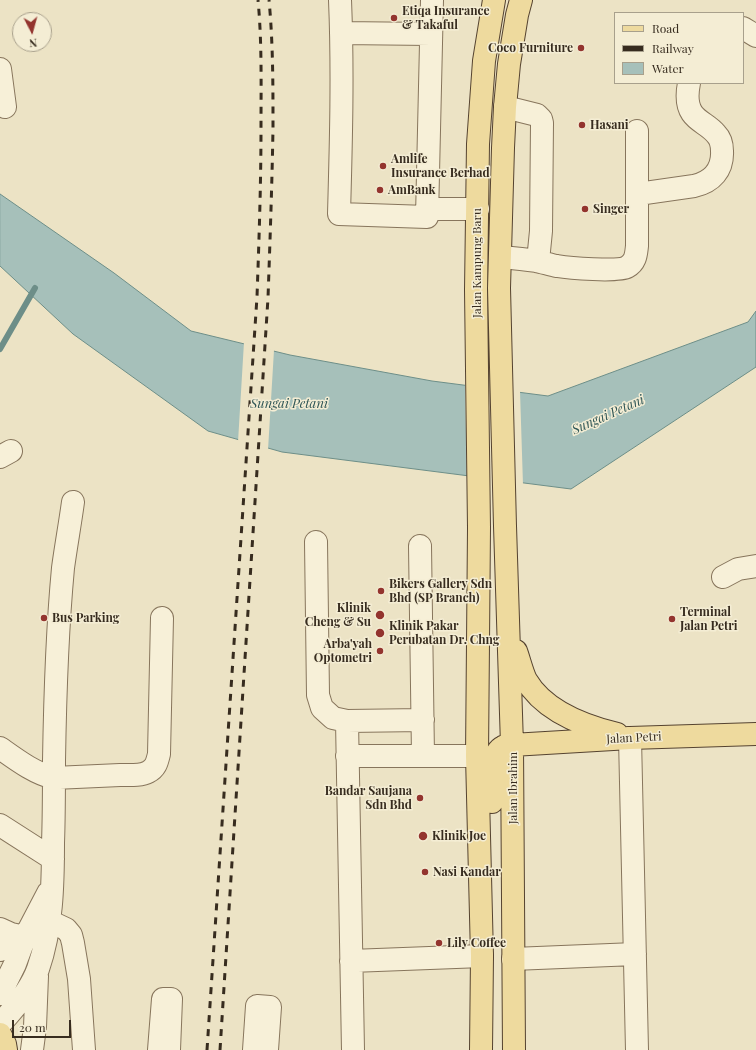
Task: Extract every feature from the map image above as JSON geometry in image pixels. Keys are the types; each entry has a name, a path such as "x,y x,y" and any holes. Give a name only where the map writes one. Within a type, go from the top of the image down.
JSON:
{"main road":[{"name":"Jalan Kampung Baru","path":"477,756 479,528 476,290 478,144 484,61 494,0"},
{"name":"Jalan Kampung Baru","path":"505,526 499,288 503,148 509,64 521,0"},
{"name":"Jalan Ibrahim","path":"505,526 512,745 514,1050"},
{"path":"509,627 526,679 538,696 551,707 568,716 601,730 630,738"},
{"name":"Jalan Petri","path":"512,745 630,738 756,734"},
{"path":"480,898 490,846 493,762 496,753 502,747 512,745"},
{"path":"477,756 482,956 481,1050"},
{"path":"0,1034 6,1050"}],"street":[{"path":"340,0 342,33 339,214 427,217 432,0"},
{"path":"744,29 756,36"},
{"path":"342,33 431,34"},
{"path":"0,70 5,106"},
{"path":"638,194 700,185 714,175 720,166 722,158 721,141 714,131 693,114 688,104 687,97 689,84"},
{"path":"506,106 537,115 541,119 542,123 538,261"},
{"path":"500,257 538,261 557,266 582,268 622,269 628,267 634,262 637,246 637,131"},
{"path":"427,209 478,208"},
{"path":"0,1024 26,991 37,971 49,921 53,885 58,641 63,567 73,502"},
{"path":"316,542 318,695 322,708 332,718 347,721 423,720"},
{"path":"420,546 423,756"},
{"path":"723,577 738,569 756,566"},
{"path":"0,748 35,771 54,778 149,772 155,767 159,754 162,618"},
{"path":"347,721 353,1050"},
{"path":"630,738 636,1050"},
{"path":"347,756 477,756"},
{"path":"0,826 53,859"},
{"path":"0,994 15,964 25,937 53,885"},
{"path":"49,921 66,929 71,935 79,979 84,1050"},
{"path":"0,929 11,934 25,937"},
{"path":"0,950 25,937"},
{"path":"514,958 635,954"},
{"path":"351,961 482,956"},
{"path":"32,1050 37,971"},
{"path":"159,1050 163,999 171,999 169,1050"},
{"path":"254,1050 257,1006 270,1007 267,1050"}],"water":[{"name":"Sungai Petani","path":"0,194 114,273 191,331 290,355 432,381 548,396 748,322 756,311 756,367 571,489 282,452 208,431 73,334 0,266"}],"pier":[{"path":"244,342 274,350 268,450 238,442"},
{"path":"465,384 520,391 523,485 467,478"}],"waterway":[{"path":"0,349 35,288"}],"railway":[{"path":"207,1050 257,297 261,127 261,48 258,0"},
{"path":"220,1050 268,298 273,128 273,80 269,0"}],"place":[{"name":"Etiqa Insurance & Takaful","path":"394,18"},
{"name":"Coco Furniture","path":"581,48"},
{"name":"Hasani","path":"582,125"},
{"name":"Amlife Insurance Berhad","path":"383,166"},
{"name":"AmBank","path":"380,190"},
{"name":"Singer","path":"585,209"},
{"name":"Bikers Gallery Sdn Bhd (SP Branch)","path":"381,591"},
{"name":"Klinik Cheng & Su","path":"380,615"},
{"name":"Bus Parking","path":"44,618"},
{"name":"Terminal Jalan Petri","path":"672,619"},
{"name":"Klinik Pakar Perubatan Dr. Chng","path":"380,633"},
{"name":"Arba'yah Optometri","path":"380,651"},
{"name":"Bandar Saujana Sdn Bhd","path":"420,798"},
{"name":"Klinik Joe","path":"423,836"},
{"name":"Nasi Kandar","path":"425,872"},
{"name":"Lily Coffee","path":"439,943"}]}
